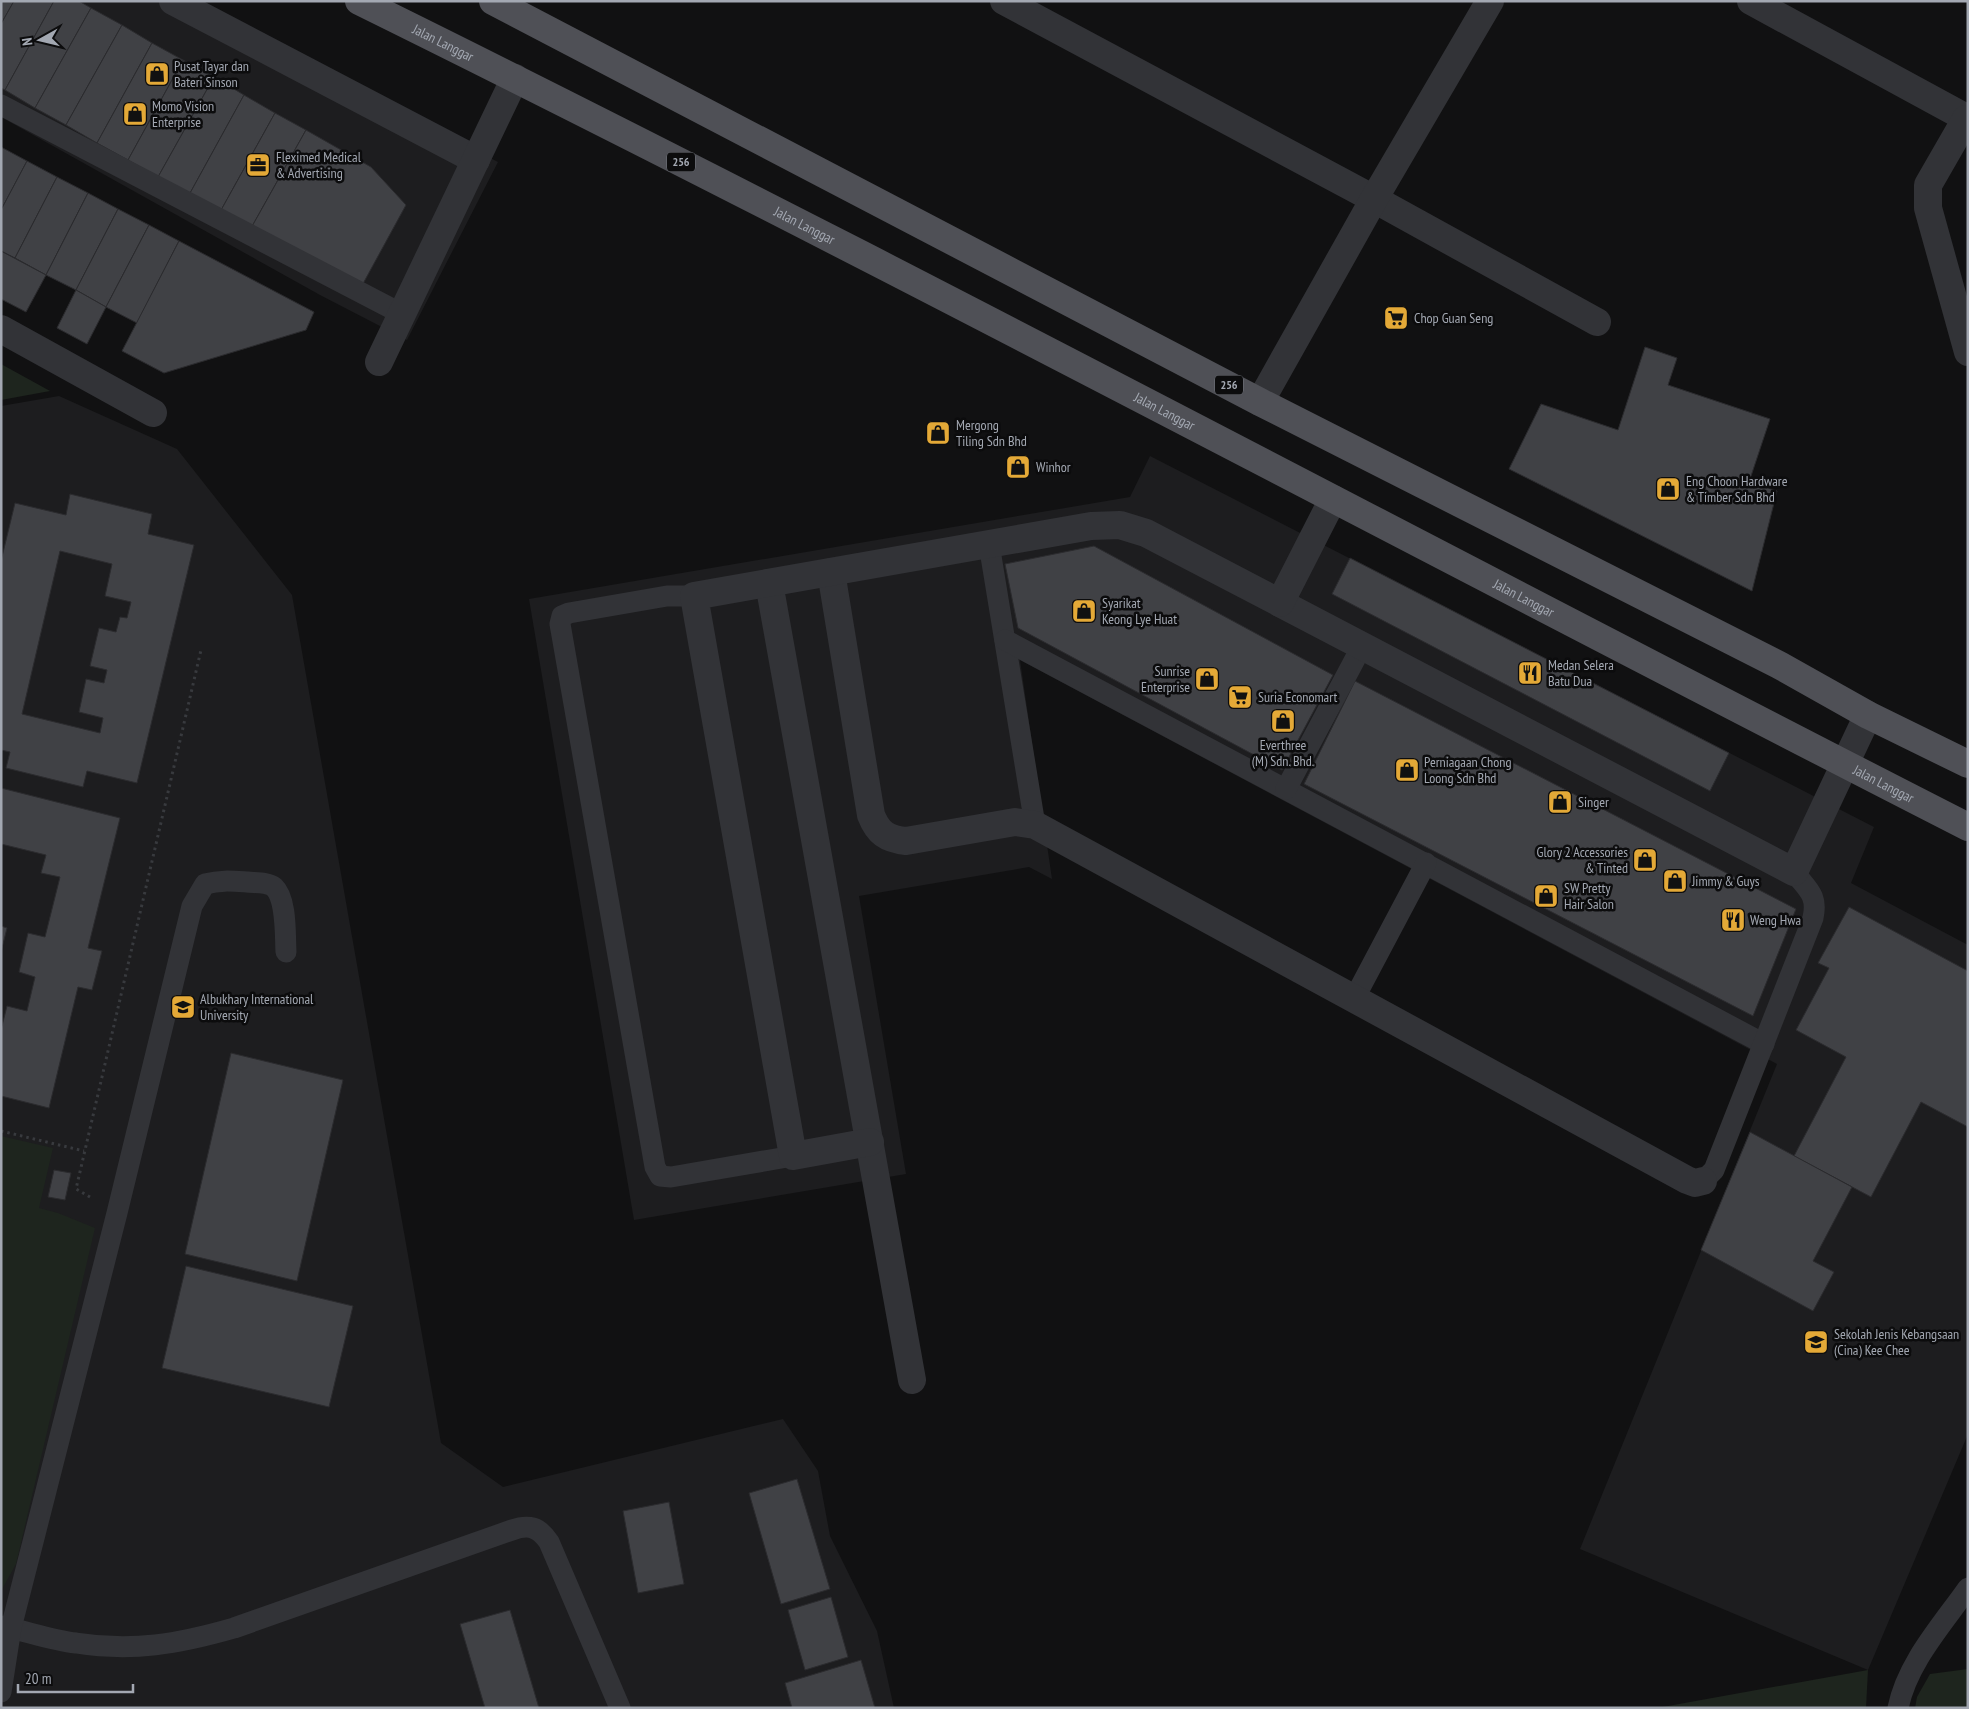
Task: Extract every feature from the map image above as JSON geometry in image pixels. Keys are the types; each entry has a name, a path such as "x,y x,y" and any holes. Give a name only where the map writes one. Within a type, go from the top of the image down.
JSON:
{"main road":[{"name":"Jalan Langgar","path":"359,1 515,78 1002,326 1968,827"},
{"name":"256","path":"493,1 1260,402 1778,665 1868,714 1968,764"}],"street":[{"path":"173,1 476,160"},
{"path":"1004,1 1374,199 1597,322"},
{"path":"1260,402 1374,199 1490,1"},
{"path":"1751,1 1967,119 1928,185 1928,208 1968,352"},
{"path":"379,362 515,78"},
{"path":"1,329 153,413"},
{"path":"1280,603 1333,499"},
{"path":"870,1142 793,1156 694,596 1091,526 1120,525 1146,533 1794,872 1868,714"},
{"path":"831,572 871,815 875,826 884,835 894,840 906,841 1016,822 1035,825 1687,1180 1703,1181"},
{"path":"769,583 912,1380"}],"lane":[{"path":"1,105 402,314"},
{"path":"989,544 1035,825"},
{"path":"694,596 668,596 569,613 562,616 560,624 653,1157 655,1167 660,1176 671,1177 793,1156"},
{"path":"1005,640 1764,1044"},
{"path":"1286,789 1362,646"},
{"path":"1354,999 1426,863"},
{"path":"1703,1181 1714,1170 1813,918 1816,905 1812,895 1794,872"},
{"path":"1,1692 6,1627 117,1213 192,906 205,884 220,880 264,883 273,886 280,896 283,908 286,952"},
{"path":"6,1627 74,1643 108,1647 151,1646 192,1640 234,1628 517,1528 533,1527 543,1533 549,1542 620,1708"},
{"path":"1898,1708 1900,1697 1919,1657 1968,1588"}],"path":[{"path":"117,1213 76,1189 201,650"},
{"path":"1,1131 84,1151"}],"shaded area":[{"path":"1,1 187,1 498,162 407,340 320,295 1,117"},
{"path":"1,364 50,391 1,400"},
{"name":"Albukhary International University","path":"59,396 177,449 292,595 441,1443 503,1487 783,1419 818,1471 830,1536 877,1631 894,1708 1,1708 1,406"},
{"path":"1150,456 1874,827 1851,883 1968,945 1968,1434 1868,1670 1580,1549 1777,1064 1020,660 1052,879 1029,867 859,896 906,1174 634,1220 529,599 1130,497"},
{"path":"1,1136 53,1148 39,1208 58,1213 95,1228 16,1564 1,1591"},
{"path":"1968,1669 1968,1708 1915,1708 1917,1697 1930,1674"},
{"path":"1868,1670 1866,1708 1657,1708"}],"building":[{"path":"1,1 14,1 1,24"},
{"path":"14,1 54,1 5,90 1,88 1,24"},
{"path":"54,1 79,1 91,8 35,108 5,90"},
{"path":"91,8 122,25 66,125 35,108"},
{"path":"122,25 152,43 97,143 66,125"},
{"path":"152,43 183,60 128,160 97,143"},
{"path":"183,60 214,77 158,177 128,160"},
{"path":"214,77 244,95 189,195 158,177"},
{"path":"244,95 275,113 220,212 189,195"},
{"path":"275,113 306,130 250,230 220,212"},
{"path":"306,130 371,167 406,205 359,291 250,230"},
{"path":"1,147 27,161 1,210"},
{"path":"27,161 57,177 15,258 1,251 1,210"},
{"path":"57,177 88,193 46,275 15,258"},
{"path":"88,193 118,209 76,290 46,275"},
{"path":"118,209 149,225 106,307 76,290"},
{"path":"149,225 179,241 137,323 106,307"},
{"path":"179,241 314,312 306,330 164,373 122,351"},
{"path":"1,251 46,275 26,312 1,299"},
{"path":"76,290 106,307 87,344 57,328"},
{"path":"1645,347 1677,358 1668,385 1770,419 1749,482 1777,491 1752,591 1509,469 1541,404 1618,430"},
{"path":"70,494 152,514 148,534 194,545 137,783 87,771 83,787 6,768 10,752 1,750 1,561 15,503 66,515","holes":["60,551 112,564 105,596 131,602 127,618 120,617 116,632 99,628 90,666 107,670 104,683 86,679 79,712 103,718 100,733 22,714"]},
{"path":"1094,546 1333,675 1282,770 1018,628 1005,564"},
{"name":"Medan Selera Batu Dua","path":"1350,558 1729,753 1710,791 1332,594"},
{"path":"1355,681 1796,909 1753,1016 1304,784"},
{"path":"1,788 120,818 88,948 102,951 92,990 78,987 49,1108 1,1096 1,1030 7,1006 27,1011 35,977 19,972 28,933 45,937 60,877 41,873 46,855 1,844"},
{"path":"1849,907 1968,971 1968,1127 1921,1102 1871,1197 1794,1156 1846,1057 1796,1030 1829,968 1818,963"},
{"path":"1,926 7,928 1,952"},
{"path":"231,1053 343,1080 297,1281 185,1254"},
{"path":"1750,1132 1852,1187 1813,1261 1834,1272 1813,1311 1701,1250"},
{"path":"54,1170 71,1173 65,1200 48,1197"},
{"path":"186,1266 353,1306 329,1407 162,1368"},
{"path":"797,1479 830,1589 781,1604 749,1493"},
{"path":"669,1502 684,1584 638,1593 623,1511"},
{"path":"831,1597 848,1657 805,1670 788,1610"},
{"path":"510,1610 539,1708 485,1708 460,1624"},
{"path":"861,1660 875,1708 792,1708 785,1683"}],"place":[{"name":"Pusat Tayar dan Bateri Sinson","path":"157,74"},
{"name":"Momo Vision Enterprise","path":"135,114"},
{"name":"Fleximed Medical & Advertising","path":"258,165"},
{"name":"Chop Guan Seng","path":"1396,318"},
{"name":"Mergong Tiling Sdn Bhd","path":"938,433"},
{"name":"Winhor","path":"1018,467"},
{"name":"Eng Choon Hardware & Timber Sdn Bhd","path":"1668,489"},
{"name":"Syarikat Keong Lye Huat","path":"1084,611"},
{"name":"Medan Selera Batu Dua","path":"1530,673"},
{"name":"Sunrise Enterprise","path":"1207,679"},
{"name":"Suria Economart","path":"1240,697"},
{"name":"Everthree (M) Sdn. Bhd.","path":"1283,721"},
{"name":"Perniagaan Chong Loong Sdn Bhd","path":"1407,770"},
{"name":"Singer","path":"1560,802"},
{"name":"Glory 2 Accessories & Tinted","path":"1645,860"},
{"name":"Jimmy & Guys","path":"1675,881"},
{"name":"SW Pretty Hair Salon","path":"1546,896"},
{"name":"Weng Hwa","path":"1733,920"},
{"name":"Albukhary International University","path":"183,1007"},
{"name":"Sekolah Jenis Kebangsaan (Cina) Kee Chee","path":"1816,1342"}]}
